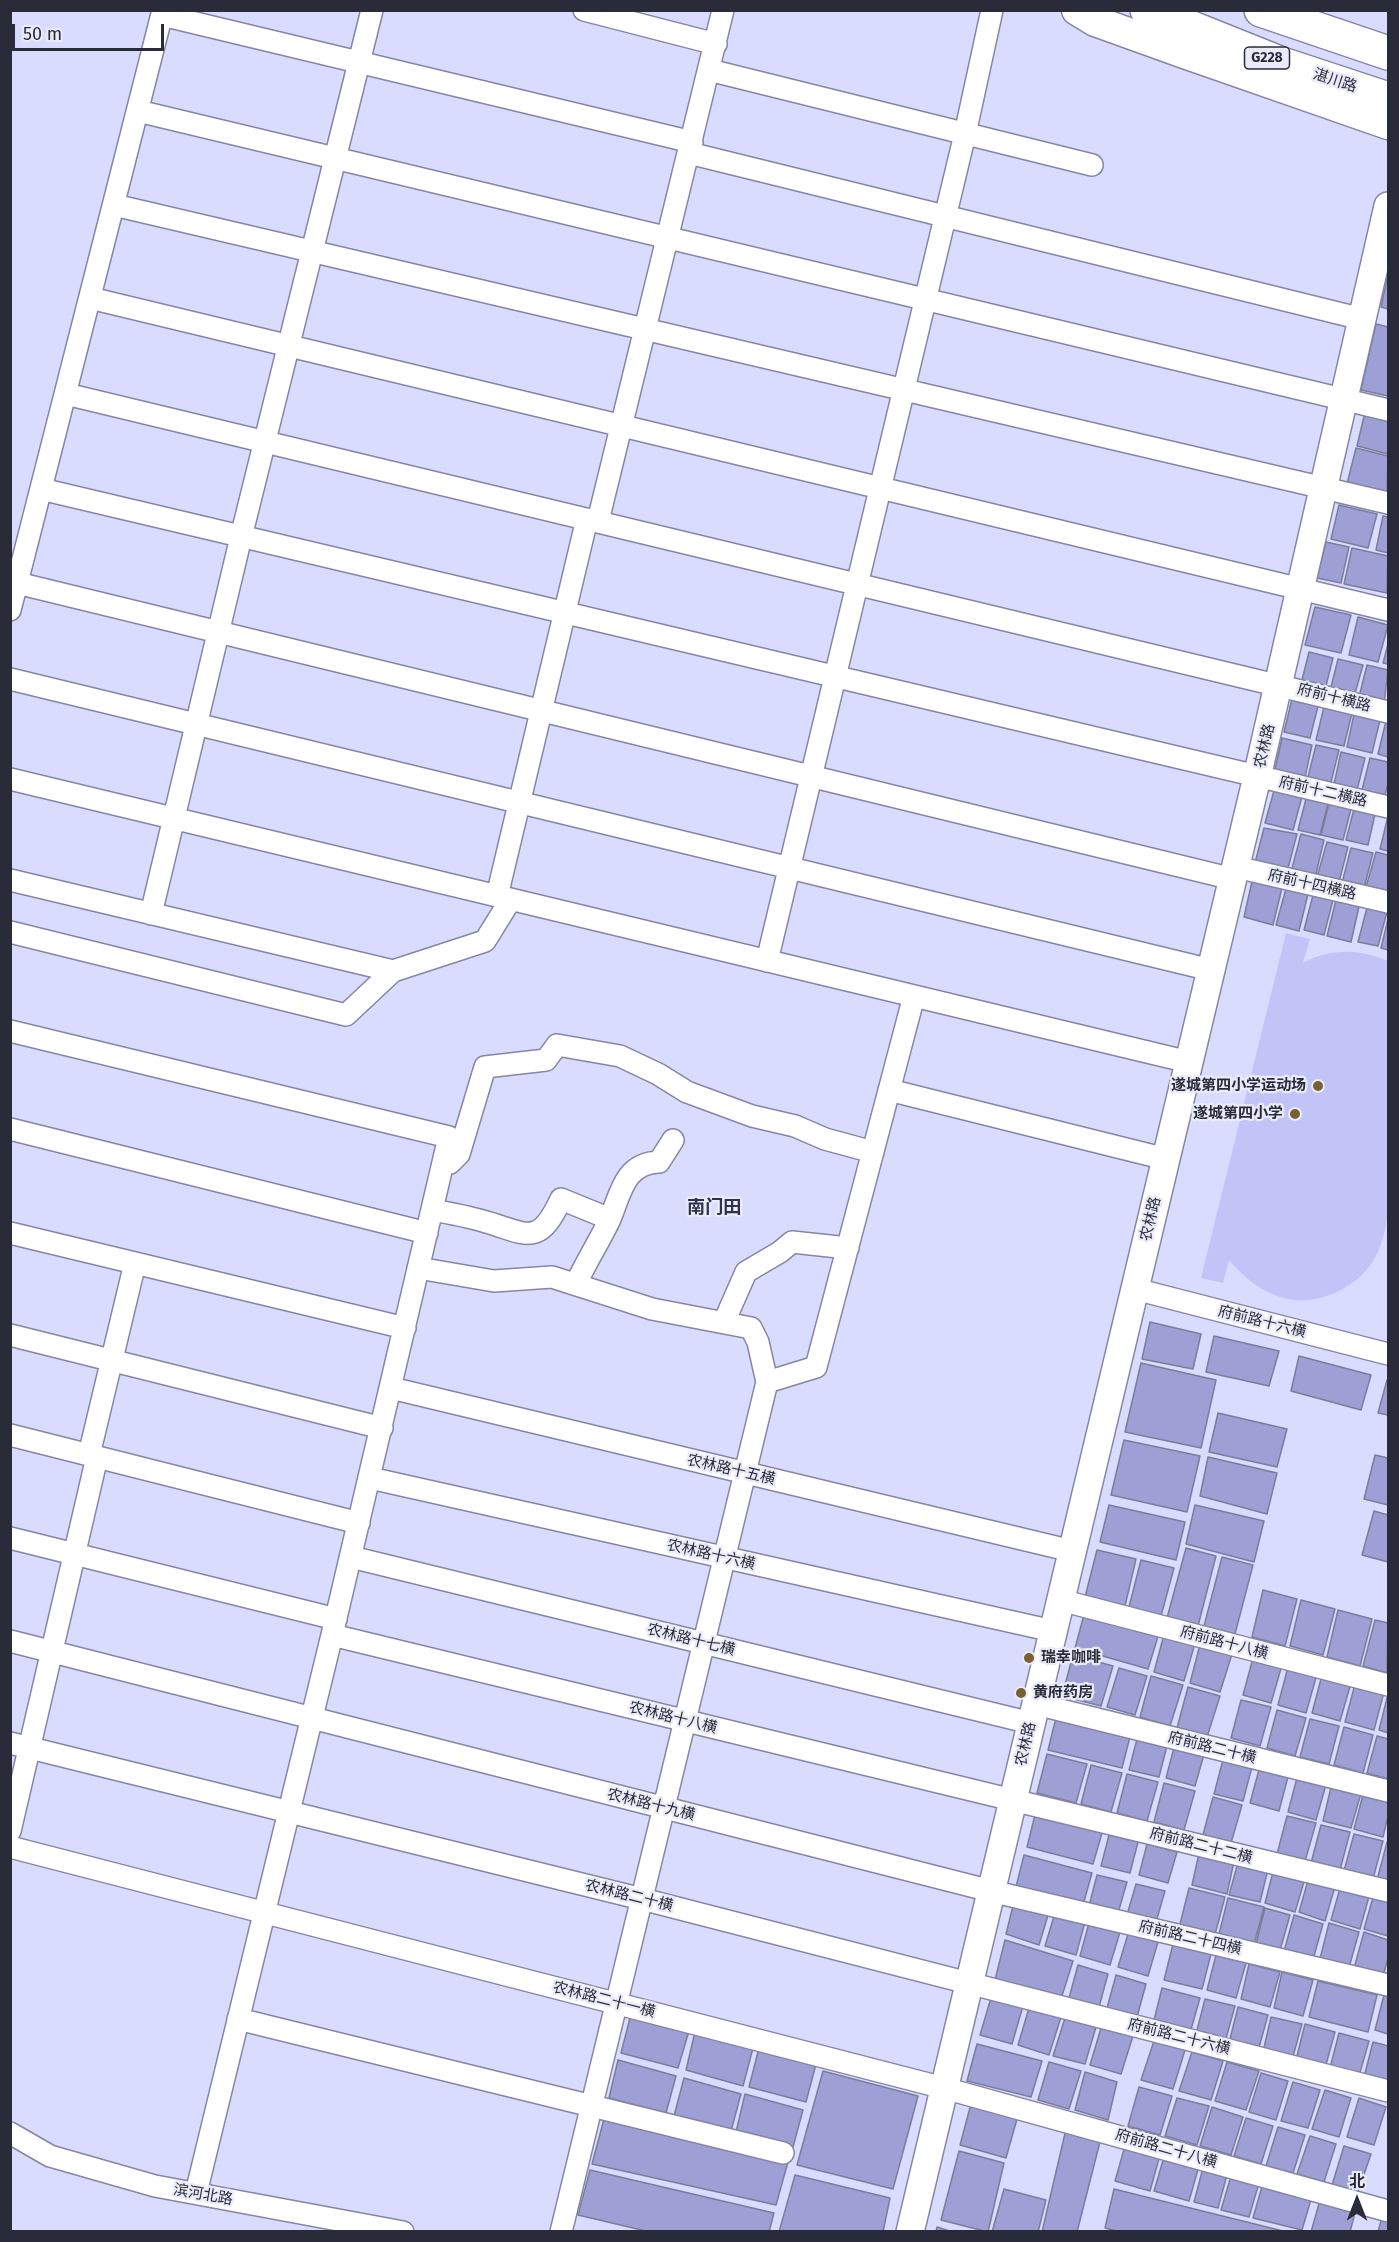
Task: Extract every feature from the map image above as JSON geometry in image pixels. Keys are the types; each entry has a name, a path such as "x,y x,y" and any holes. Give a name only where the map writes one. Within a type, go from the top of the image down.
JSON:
{"highway":[{"name":"湛川路","path":"1148,10 1282,64 1389,99"},
{"path":"1261,10 1389,53"}],"main road":[{"path":"1077,10 1095,21 1389,124"}],"street":[{"path":"151,914 241,537 372,10"},
{"path":"584,10 716,44"},
{"path":"10,932 346,1015 393,971 485,941 504,898 520,802 565,613 622,425 723,10"},
{"path":"767,961 965,134 992,10"},
{"path":"10,610 162,13 690,148 945,216 1362,319"},
{"path":"709,70 1092,165"},
{"path":"138,111 1389,410"},
{"path":"114,205 1389,503"},
{"name":"农林路","path":"910,2232 1279,685 1322,487 1389,206"},
{"path":"90,298 1389,610"},
{"name":"府前十横路","path":"66,394 1389,712"},
{"name":"府前十二横路","path":"41,489 1389,807"},
{"name":"府前十四横路","path":"17,583 812,776 1234,873 1389,902"},
{"path":"10,679 1211,969"},
{"path":"10,779 1189,1062"},
{"path":"10,880 393,971"},
{"path":"767,1382 816,1367 914,996"},
{"path":"10,1031 449,1137 382,1428 196,2193"},
{"path":"440,1175 459,1154 485,1067 546,1060 557,1045 620,1056 658,1074 687,1092 752,1116 795,1126 825,1139 873,1152"},
{"path":"889,1090 1166,1159"},
{"path":"10,1129 427,1233"},
{"path":"576,1284 610,1219 630,1173 645,1162 659,1162 673,1140"},
{"path":"432,1210 483,1221 522,1234 539,1231 551,1220 561,1199 610,1219"},
{"path":"10,1233 405,1328"},
{"path":"724,1322 746,1272 780,1252 792,1242 848,1248"},
{"path":"10,1831 20,1746 51,1651 74,1554 110,1360 135,1263"},
{"path":"418,1268 494,1281 552,1277 652,1308 750,1328 758,1342 767,1382 561,2232"},
{"name":"府前路十六横","path":"1135,1289 1389,1354"},
{"path":"10,1335 382,1428"},
{"name":"农林路十五横","path":"391,1388 1072,1551"},
{"path":"10,1435 359,1523"},
{"name":"农林路十六横","path":"370,1478 1053,1631"},
{"name":"农林路十八横","path":"10,1539 74,1554 334,1627 685,1721 1013,1800"},
{"name":"农林路十七横","path":"351,1557 704,1643 1033,1713"},
{"name":"府前路十八横","path":"1060,1600 1389,1685"},
{"name":"农林路十九横","path":"10,1641 991,1891"},
{"name":"府前路二十横","path":"1033,1713 1389,1791"},
{"name":"农林路二十横","path":"20,1746 642,1899 969,1984"},
{"name":"府前路二十二横","path":"1013,1800 1389,1891"},
{"name":"农林路二十一横","path":"10,1847 944,2088"},
{"name":"府前路二十四横","path":"991,1891 1389,1985"},
{"name":"府前路二十六横","path":"969,1984 1389,2091"},
{"path":"238,2019 783,2153"},
{"name":"府前路二十八横","path":"944,2088 1389,2211"},
{"name":"滨河北路","path":"10,2133 50,2156 156,2186 403,2232"}],"shaded area":[{"name":"遂城第四小学运动场","path":"1286,933 1310,939 1303,963 1324,955 1345,952 1366,954 1388,961 1390,1189 1389,1207 1382,1240 1371,1264 1350,1284 1324,1297 1302,1300 1267,1292 1246,1278 1229,1260 1223,1283 1201,1278"}],"building":[{"path":"1388,274 1388,309 1381,307"},
{"path":"1376,324 1388,327 1388,396 1361,390"},
{"path":"1365,412 1388,417 1388,454 1357,446"},
{"path":"1356,448 1388,456 1387,493 1347,484"},
{"path":"1339,505 1377,514 1368,548 1331,539"},
{"path":"1383,516 1388,517 1388,553 1376,550"},
{"path":"1326,542 1349,547 1341,583 1317,578"},
{"path":"1352,548 1388,556 1387,593 1344,584"},
{"path":"1315,607 1351,615 1341,653 1305,645"},
{"path":"1358,617 1388,625 1378,662 1349,655"},
{"path":"1388,644 1388,664 1383,663"},
{"path":"1309,652 1333,658 1325,690 1301,684"},
{"path":"1338,659 1363,665 1354,697 1330,691"},
{"path":"1367,665 1388,670 1384,704 1359,697"},
{"path":"1292,699 1318,706 1310,738 1284,732"},
{"path":"1324,707 1352,713 1344,746 1316,740"},
{"path":"1354,714 1380,720 1372,753 1347,747"},
{"path":"1386,721 1388,722 1388,757 1378,754"},
{"path":"1282,738 1312,745 1304,782 1274,774"},
{"path":"1316,745 1339,750 1330,786 1307,781"},
{"path":"1341,752 1365,758 1356,794 1333,789"},
{"path":"1370,758 1388,762 1388,783 1384,800 1361,794"},
{"path":"1275,787 1303,793 1293,830 1265,823"},
{"path":"1307,795 1329,800 1320,835 1298,830"},
{"path":"1330,799 1352,805 1343,840 1321,835"},
{"path":"1355,805 1376,810 1368,845 1346,840"},
{"path":"1388,816 1388,851 1380,849"},
{"path":"1264,828 1297,834 1287,872 1255,863"},
{"path":"1301,834 1324,840 1315,878 1291,872"},
{"path":"1327,842 1348,847 1339,882 1317,877"},
{"path":"1351,848 1373,853 1364,888 1342,883"},
{"path":"1376,852 1388,855 1388,892 1366,887"},
{"path":"1253,877 1283,884 1273,925 1244,917"},
{"path":"1287,885 1309,890 1299,931 1276,925"},
{"path":"1314,891 1334,896 1324,935 1304,930"},
{"path":"1337,896 1360,902 1351,942 1327,936"},
{"path":"1368,904 1388,908 1378,946 1358,942"},
{"path":"1388,919 1388,950 1381,948"},
{"path":"1150,1322 1201,1334 1193,1369 1142,1359"},
{"path":"1214,1336 1279,1351 1269,1386 1206,1372"},
{"path":"1299,1356 1371,1375 1361,1410 1291,1391"},
{"path":"1141,1363 1216,1380 1201,1448 1125,1432"},
{"path":"1388,1381 1388,1415 1378,1413"},
{"path":"1218,1413 1287,1429 1277,1467 1209,1452"},
{"path":"1124,1440 1200,1456 1187,1512 1111,1495"},
{"path":"1375,1455 1388,1458 1388,1505 1364,1499"},
{"path":"1208,1457 1277,1473 1267,1514 1200,1496"},
{"path":"1109,1505 1185,1522 1176,1560 1100,1542"},
{"path":"1195,1505 1264,1521 1254,1562 1186,1544"},
{"path":"1374,1511 1388,1515 1388,1562 1362,1555"},
{"path":"1186,1548 1216,1556 1198,1626 1167,1618"},
{"path":"1097,1550 1136,1559 1125,1606 1085,1597"},
{"path":"1222,1557 1253,1565 1235,1634 1204,1626"},
{"path":"1141,1560 1174,1568 1161,1616 1129,1607"},
{"path":"1263,1590 1297,1599 1285,1646 1252,1637"},
{"path":"1301,1600 1335,1609 1323,1655 1290,1646"},
{"path":"1338,1610 1372,1619 1360,1666 1327,1657"},
{"path":"1085,1611 1160,1630 1148,1669 1075,1648"},
{"path":"1375,1620 1388,1623 1387,1673 1363,1666"},
{"path":"1165,1631 1196,1640 1184,1681 1154,1672"},
{"path":"1201,1641 1233,1651 1220,1692 1190,1683"},
{"path":"1073,1655 1113,1666 1101,1706 1062,1696"},
{"path":"1253,1658 1282,1665 1271,1703 1243,1695"},
{"path":"1288,1667 1317,1674 1306,1713 1278,1705"},
{"path":"1119,1668 1147,1676 1135,1715 1107,1707"},
{"path":"1322,1675 1351,1683 1340,1721 1312,1713"},
{"path":"1151,1676 1183,1685 1170,1726 1140,1717"},
{"path":"1355,1684 1384,1692 1374,1730 1345,1722"},
{"path":"1188,1687 1220,1696 1207,1737 1177,1728"},
{"path":"1388,1694 1388,1733 1379,1730"},
{"path":"1241,1700 1271,1707 1260,1746 1231,1738"},
{"path":"1277,1710 1306,1718 1295,1756 1267,1748"},
{"path":"1057,1714 1131,1733 1122,1768 1048,1750"},
{"path":"1310,1719 1339,1726 1329,1764 1300,1757"},
{"path":"1344,1727 1373,1735 1363,1773 1334,1765"},
{"path":"1138,1735 1168,1742 1159,1777 1129,1770"},
{"path":"1377,1736 1388,1739 1388,1779 1367,1773"},
{"path":"1175,1744 1205,1751 1195,1786 1166,1778"},
{"path":"1047,1754 1087,1764 1076,1803 1037,1793"},
{"path":"1224,1756 1253,1763 1243,1801 1214,1794"},
{"path":"1091,1765 1122,1773 1111,1812 1081,1804"},
{"path":"1260,1766 1289,1773 1279,1811 1250,1803"},
{"path":"1127,1774 1158,1782 1147,1821 1117,1813"},
{"path":"1298,1774 1327,1781 1316,1820 1288,1812"},
{"path":"1164,1783 1195,1791 1184,1830 1154,1822"},
{"path":"1332,1783 1362,1790 1351,1828 1323,1821"},
{"path":"1364,1791 1388,1797 1388,1816 1383,1837 1354,1829"},
{"path":"1213,1797 1242,1805 1231,1843 1203,1835"},
{"path":"1035,1815 1102,1833 1093,1864 1027,1847"},
{"path":"1287,1816 1316,1823 1305,1861 1277,1854"},
{"path":"1321,1825 1350,1832 1340,1870 1311,1863"},
{"path":"1354,1834 1383,1841 1373,1879 1344,1871"},
{"path":"1109,1835 1138,1842 1130,1873 1101,1866"},
{"path":"1388,1843 1388,1883 1377,1880"},
{"path":"1147,1844 1177,1852 1168,1883 1139,1875"},
{"path":"1200,1849 1235,1857 1227,1894 1192,1885"},
{"path":"1024,1855 1092,1873 1083,1905 1016,1887"},
{"path":"1239,1859 1269,1865 1260,1902 1229,1895"},
{"path":"1274,1868 1306,1875 1295,1912 1265,1903"},
{"path":"1097,1875 1127,1882 1118,1913 1089,1906"},
{"path":"1309,1877 1336,1883 1325,1921 1299,1912"},
{"path":"1136,1884 1165,1891 1156,1922 1127,1915"},
{"path":"1341,1885 1370,1893 1360,1929 1331,1920"},
{"path":"1189,1888 1225,1897 1214,1938 1179,1928"},
{"path":"1374,1894 1388,1897 1388,1936 1364,1929"},
{"path":"1228,1898 1264,1907 1253,1948 1218,1938"},
{"path":"1014,1902 1049,1912 1039,1945 1006,1934"},
{"path":"1265,1908 1290,1915 1279,1954 1255,1948"},
{"path":"1055,1913 1085,1922 1076,1955 1045,1946"},
{"path":"1294,1915 1323,1924 1312,1963 1283,1955"},
{"path":"1089,1923 1120,1932 1110,1965 1080,1956"},
{"path":"1329,1923 1359,1932 1348,1971 1319,1963"},
{"path":"1364,1932 1388,1940 1388,1958 1382,1980 1353,1972"},
{"path":"1128,1934 1158,1942 1148,1976 1118,1967"},
{"path":"1005,1940 1073,1961 1061,1999 995,1980"},
{"path":"1173,1944 1211,1954 1202,1989 1164,1980"},
{"path":"1216,1955 1246,1963 1236,1998 1207,1990"},
{"path":"1249,1964 1280,1972 1270,2007 1241,1999"},
{"path":"1078,1965 1108,1974 1099,2007 1069,1998"},
{"path":"1282,1972 1313,1980 1303,2016 1274,2008"},
{"path":"1116,1975 1146,1984 1137,2017 1107,2008"},
{"path":"1318,1981 1377,1995 1368,2032 1309,2017"},
{"path":"1162,1988 1200,1998 1190,2033 1153,2024"},
{"path":"1384,1995 1388,1996 1388,2034 1375,2030"},
{"path":"991,1998 1023,2006 1012,2044 980,2035"},
{"path":"1205,1999 1235,2006 1225,2042 1196,2034"},
{"path":"1238,2007 1268,2015 1258,2051 1229,2043"},
{"path":"1029,2008 1061,2017 1049,2055 1018,2045"},
{"path":"631,2014 689,2031 678,2068 621,2053"},
{"path":"1271,2017 1302,2024 1292,2060 1263,2052"},
{"path":"1065,2018 1096,2027 1085,2064 1053,2056"},
{"path":"1305,2024 1335,2032 1325,2068 1296,2060"},
{"path":"1101,2028 1133,2036 1121,2074 1090,2065"},
{"path":"695,2032 753,2048 743,2086 686,2070"},
{"path":"1339,2033 1369,2041 1359,2076 1330,2068"},
{"path":"1154,2041 1185,2050 1173,2089 1141,2080"},
{"path":"1373,2042 1388,2046 1388,2084 1364,2077"},
{"path":"977,2044 1042,2061 1031,2097 967,2081"},
{"path":"759,2048 816,2064 806,2102 749,2087"},
{"path":"1192,2052 1223,2061 1211,2100 1179,2091"},
{"path":"618,2060 676,2076 666,2113 609,2098"},
{"path":"1049,2062 1081,2071 1069,2109 1038,2100"},
{"path":"1227,2062 1259,2071 1246,2110 1215,2101"},
{"path":"823,2071 918,2096 893,2189 797,2165"},
{"path":"1085,2072 1117,2082 1108,2120 1075,2110"},
{"path":"1261,2073 1288,2081 1276,2120 1249,2112"},
{"path":"684,2078 741,2094 731,2131 674,2116"},
{"path":"1293,2082 1320,2090 1308,2128 1281,2121"},
{"path":"1139,2087 1172,2096 1160,2135 1128,2126"},
{"path":"1325,2090 1351,2098 1339,2137 1312,2129"},
{"path":"745,2094 803,2110 793,2147 736,2132"},
{"path":"1177,2098 1209,2106 1197,2145 1165,2136"},
{"path":"1359,2098 1386,2107 1374,2145 1347,2137"},
{"path":"972,2100 1019,2112 1006,2158 960,2145"},
{"path":"1212,2107 1243,2117 1231,2155 1200,2146"},
{"path":"1246,2118 1273,2126 1261,2164 1234,2156"},
{"path":"604,2119 788,2162 776,2205 592,2164"},
{"path":"1278,2127 1305,2135 1293,2173 1266,2166"},
{"path":"1066,2129 1101,2138 1077,2232 1042,2232"},
{"path":"1310,2136 1336,2144 1324,2182 1297,2174"},
{"path":"1125,2146 1160,2155 1150,2191 1115,2181"},
{"path":"1344,2146 1371,2154 1358,2192 1332,2185"},
{"path":"959,2151 1004,2163 988,2232 941,2220"},
{"path":"1164,2157 1199,2166 1189,2201 1154,2191"},
{"path":"1203,2168 1227,2175 1218,2208 1194,2202"},
{"path":"590,2170 774,2213 769,2232 650,2232 578,2215"},
{"path":"795,2175 890,2198 883,2232 779,2232"},
{"path":"1231,2176 1259,2183 1249,2217 1221,2210"},
{"path":"1263,2183 1312,2196 1302,2230 1253,2218"},
{"path":"1004,2189 1046,2200 1038,2232 992,2232"},
{"path":"1114,2189 1287,2232 1121,2232 1105,2228"},
{"path":"1320,2200 1356,2209 1350,2232 1311,2232"},
{"path":"1383,2213 1388,2214 1388,2232 1378,2232"},
{"path":"937,2227 953,2232 936,2232"}],"place":[{"name":"遂城第四小学运动场","path":"1318,1086"},
{"name":"遂城第四小学","path":"1295,1114"},
{"name":"瑞幸咖啡","path":"1029,1658"},
{"name":"黄府药房","path":"1021,1693"}],"district":[{"name":"南门田","path":"714,1208"}]}
